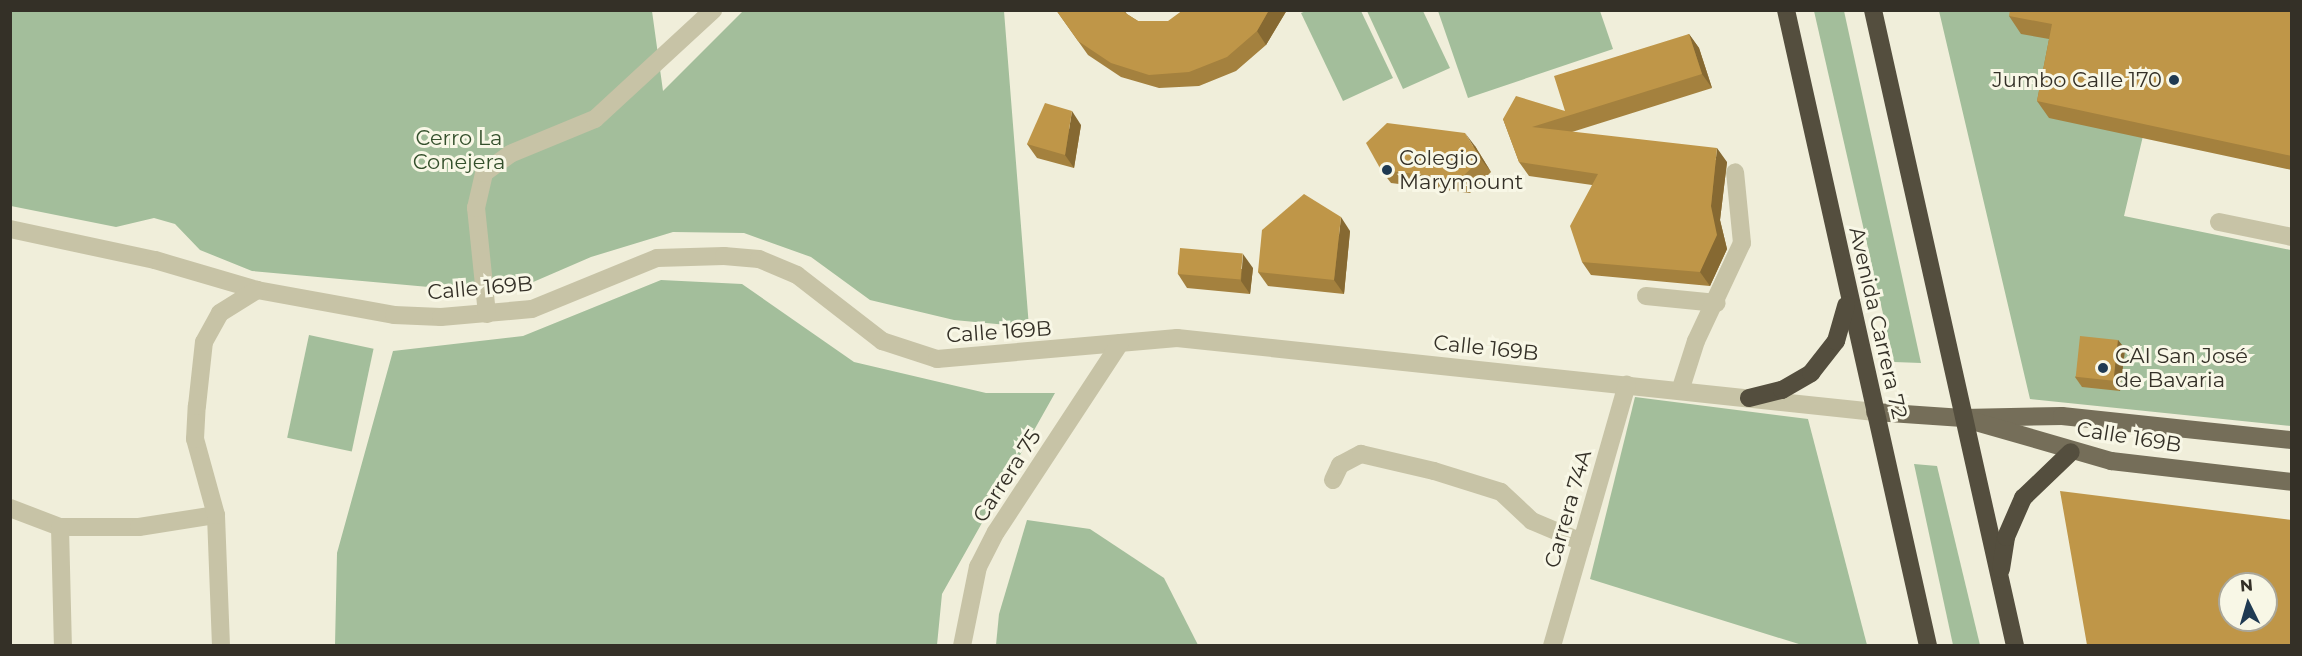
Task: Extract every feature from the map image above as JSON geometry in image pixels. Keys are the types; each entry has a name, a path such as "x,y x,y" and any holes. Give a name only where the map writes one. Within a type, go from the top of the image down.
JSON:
{"highway":[{"name":"Avenida Carrera 72","path":"1786,10 1847,294 1928,645"},
{"path":"1873,10 2015,645"},
{"path":"1749,398 1782,390 1822,361 1836,341 1847,294"},
{"path":"1999,579 2006,537 2023,498 2071,452"}],"main road":[{"name":"Calle 169B","path":"1875,412 1963,418 2062,416 2292,440"},
{"name":"Calle 169B","path":"1963,418 2071,452 2292,482"}],"street":[{"path":"487,314 476,208 484,173 510,154 595,119 713,10"},
{"path":"1680,391 1696,341 1717,303 1742,243 1735,172"},
{"path":"2219,222 2292,237"},
{"name":"Calle 169B","path":"10,229 155,260 257,290 394,315 487,314 561,300 657,258 724,256 759,259 797,275 882,341 918,355 975,358 1120,343 1194,339 1875,412"},
{"path":"221,645 216,515 195,439 204,342 219,313 257,290"},
{"path":"1646,296 1717,303"},
{"name":"Carrera 75","path":"962,645 978,567 996,532 1120,343"},
{"name":"Carrera 74A","path":"1552,645 1628,385"},
{"path":"1333,480 1340,465 1361,454 1434,471 1501,492 1532,521 1582,542"},
{"path":"10,508 60,527 139,527 216,515"},
{"path":"60,527 63,645"}],"green space":[{"name":"Cerro La Conejera","path":"10,11 652,11 663,91 743,11 1004,11 1029,327 954,320 870,300 811,257 744,233 673,232 591,257 517,289 451,289 252,271 200,250 175,224 154,218 116,227 11,206"},
{"path":"1306,11 1361,11 1393,78 1343,101 1301,13"},
{"path":"1367,11 1423,11 1450,68 1403,89"},
{"path":"1438,11 1600,11 1613,49 1468,98"},
{"path":"1814,11 1844,11 1921,363 1894,362"},
{"path":"1939,11 2026,11 2064,42 2143,136 2124,216 2291,250 2291,426 2030,399"},
{"path":"661,280 742,284 854,362 986,393 1055,393 942,594 937,645 335,645 337,553 393,351 523,336"},
{"path":"309,335 374,349 352,451 287,438"},
{"path":"1635,397 1808,419 1867,645 1802,645 1590,579"},
{"path":"1914,464 1937,466 1980,645 1953,645"},
{"path":"1027,520 1090,529 1164,578 1198,645 996,645 999,614"}],"building":[{"path":"1056,10 1123,10 1138,21 1168,21 1183,10 1269,10 1257,31 1227,57 1189,72 1149,75 1111,63 1078,41"},
{"name":"Jumbo Calle 170","path":"2010,10 2292,10 2292,156 2037,101 2052,24 2009,16"},
{"path":"1689,34 1702,74 1532,127 1717,148 1711,206 1717,235 1700,272 1582,262 1570,226 1598,174 1519,162 1503,119 1516,96 1565,111 1554,76"},
{"path":"1045,103 1072,111 1065,155 1027,144"},
{"path":"1387,123 1465,133 1481,159 1460,179 1381,170 1366,143"},
{"path":"1304,194 1341,217 1334,280 1258,272 1262,230"},
{"path":"1180,248 1243,253 1240,279 1178,274"},
{"name":"CAI San José de Bavaria","path":"2080,336 2118,340 2114,381 2076,377"},
{"path":"2060,491 2292,520 2292,645 2087,645"}],"place":[{"name":"Jumbo Calle 170","path":"2174,80"},
{"name":"Colegio Marymount","path":"1387,170"},
{"name":"CAI San José de Bavaria","path":"2103,368"}]}
